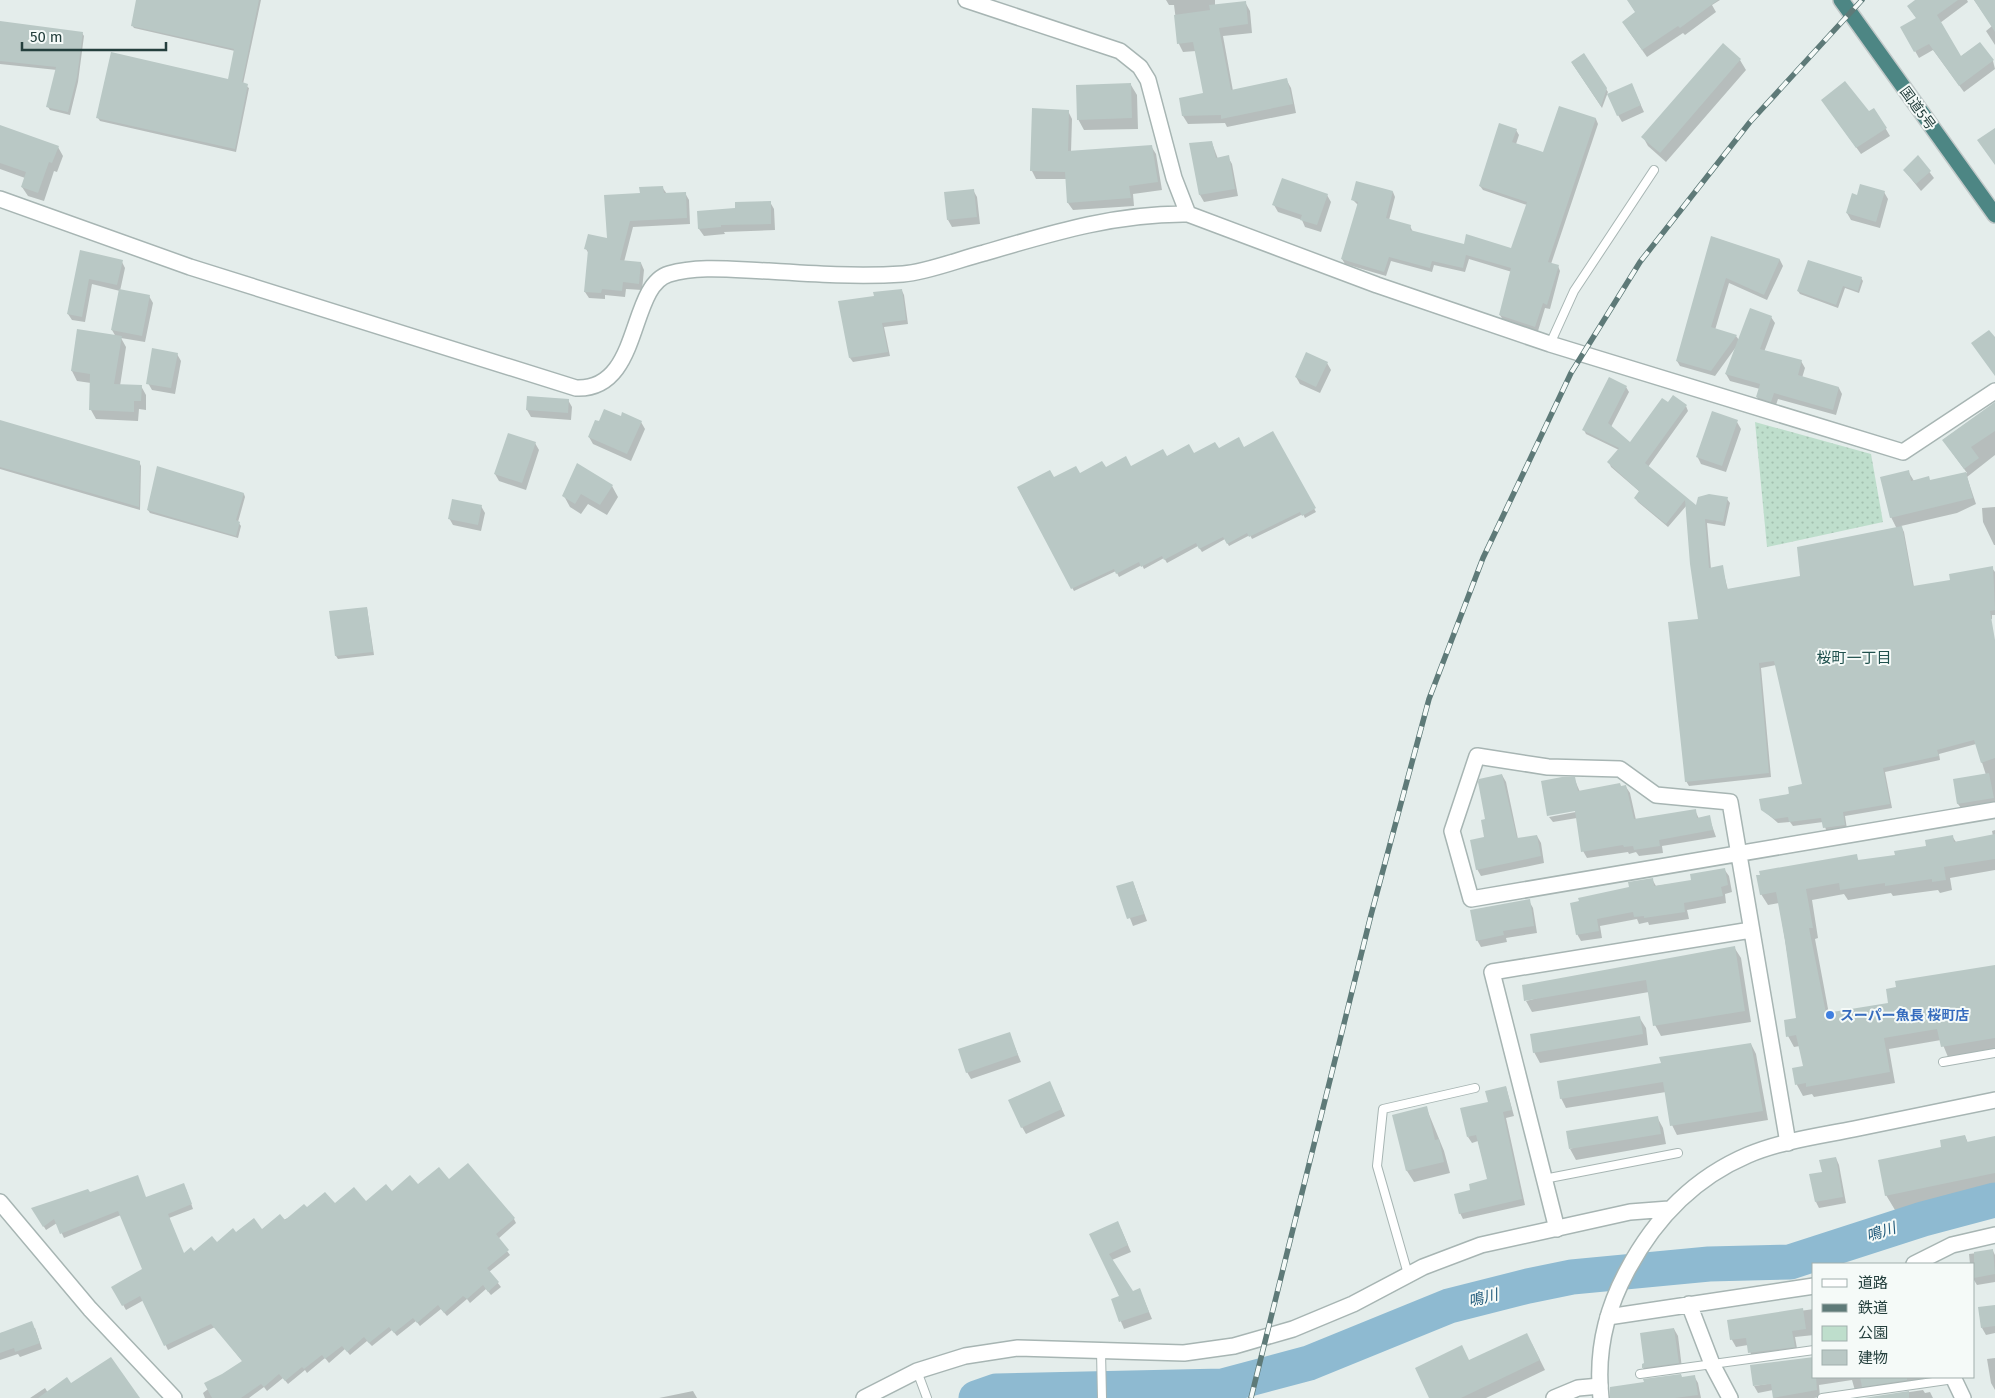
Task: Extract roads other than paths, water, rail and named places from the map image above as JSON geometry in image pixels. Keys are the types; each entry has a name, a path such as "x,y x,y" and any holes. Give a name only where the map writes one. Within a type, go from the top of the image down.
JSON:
{"highway":[{"name":"国道5号","path":"1841,0 1995,215"}],"street":[{"path":"966,0 1120,51 1140,67 1152,94 1174,178 1188,214"},
{"path":"0,199 190,267 555,382 587,389 596,387 606,381 621,360 637,326 648,292 658,279 668,274 728,269 855,276 907,274 1084,224 1134,216 1188,214 1377,285 1550,344 1903,452 1995,391"},
{"path":"1788,1142 1737,853 1730,802 1656,795 1620,769 1548,768 1477,756 1452,831 1472,899 1737,853 1995,810"},
{"path":"1557,1229 1492,972 1751,930"},
{"path":"1554,1398 1578,1388 1601,1392 1598,1367 1614,1294 1640,1246 1669,1209 1714,1173 1748,1155 1788,1142 1995,1100"},
{"path":"0,1202 90,1309 174,1398"},
{"path":"864,1398 917,1371 965,1356 1018,1348 1184,1353 1234,1346 1302,1325 1354,1304 1408,1274 1481,1245 1630,1212 1669,1209"},
{"path":"1916,1263 1952,1245 1995,1235"},
{"path":"1608,1317 1812,1286"},
{"path":"1690,1304 1712,1364 1730,1398"},
{"path":"1953,1378 1963,1398"}],"lane":[{"path":"1550,344 1574,291 1654,170"},
{"path":"1942,1062 1995,1053"},
{"path":"1408,1274 1377,1166 1383,1109 1475,1088"},
{"path":"1544,1179 1678,1153"},
{"path":"1640,1374 1812,1350"},
{"path":"1101,1352 1102,1398"},
{"path":"917,1371 927,1398"},
{"path":"1822,1398 1953,1378"}],"waterway":[{"name":"鳴川","path":"976,1398 996,1391 1223,1386 1309,1363 1449,1306 1528,1286 1572,1277 1709,1264 1790,1262 1923,1219 1995,1200"}],"railway":[{"path":"1251,1398 1371,915 1429,699 1483,558 1571,373 1640,262 1750,122 1862,0"}],"place":[{"name":"スーパー魚長 桜町店","path":"1830,1015"}],"district":[{"name":"桜町一丁目","path":"1854,658"}]}
